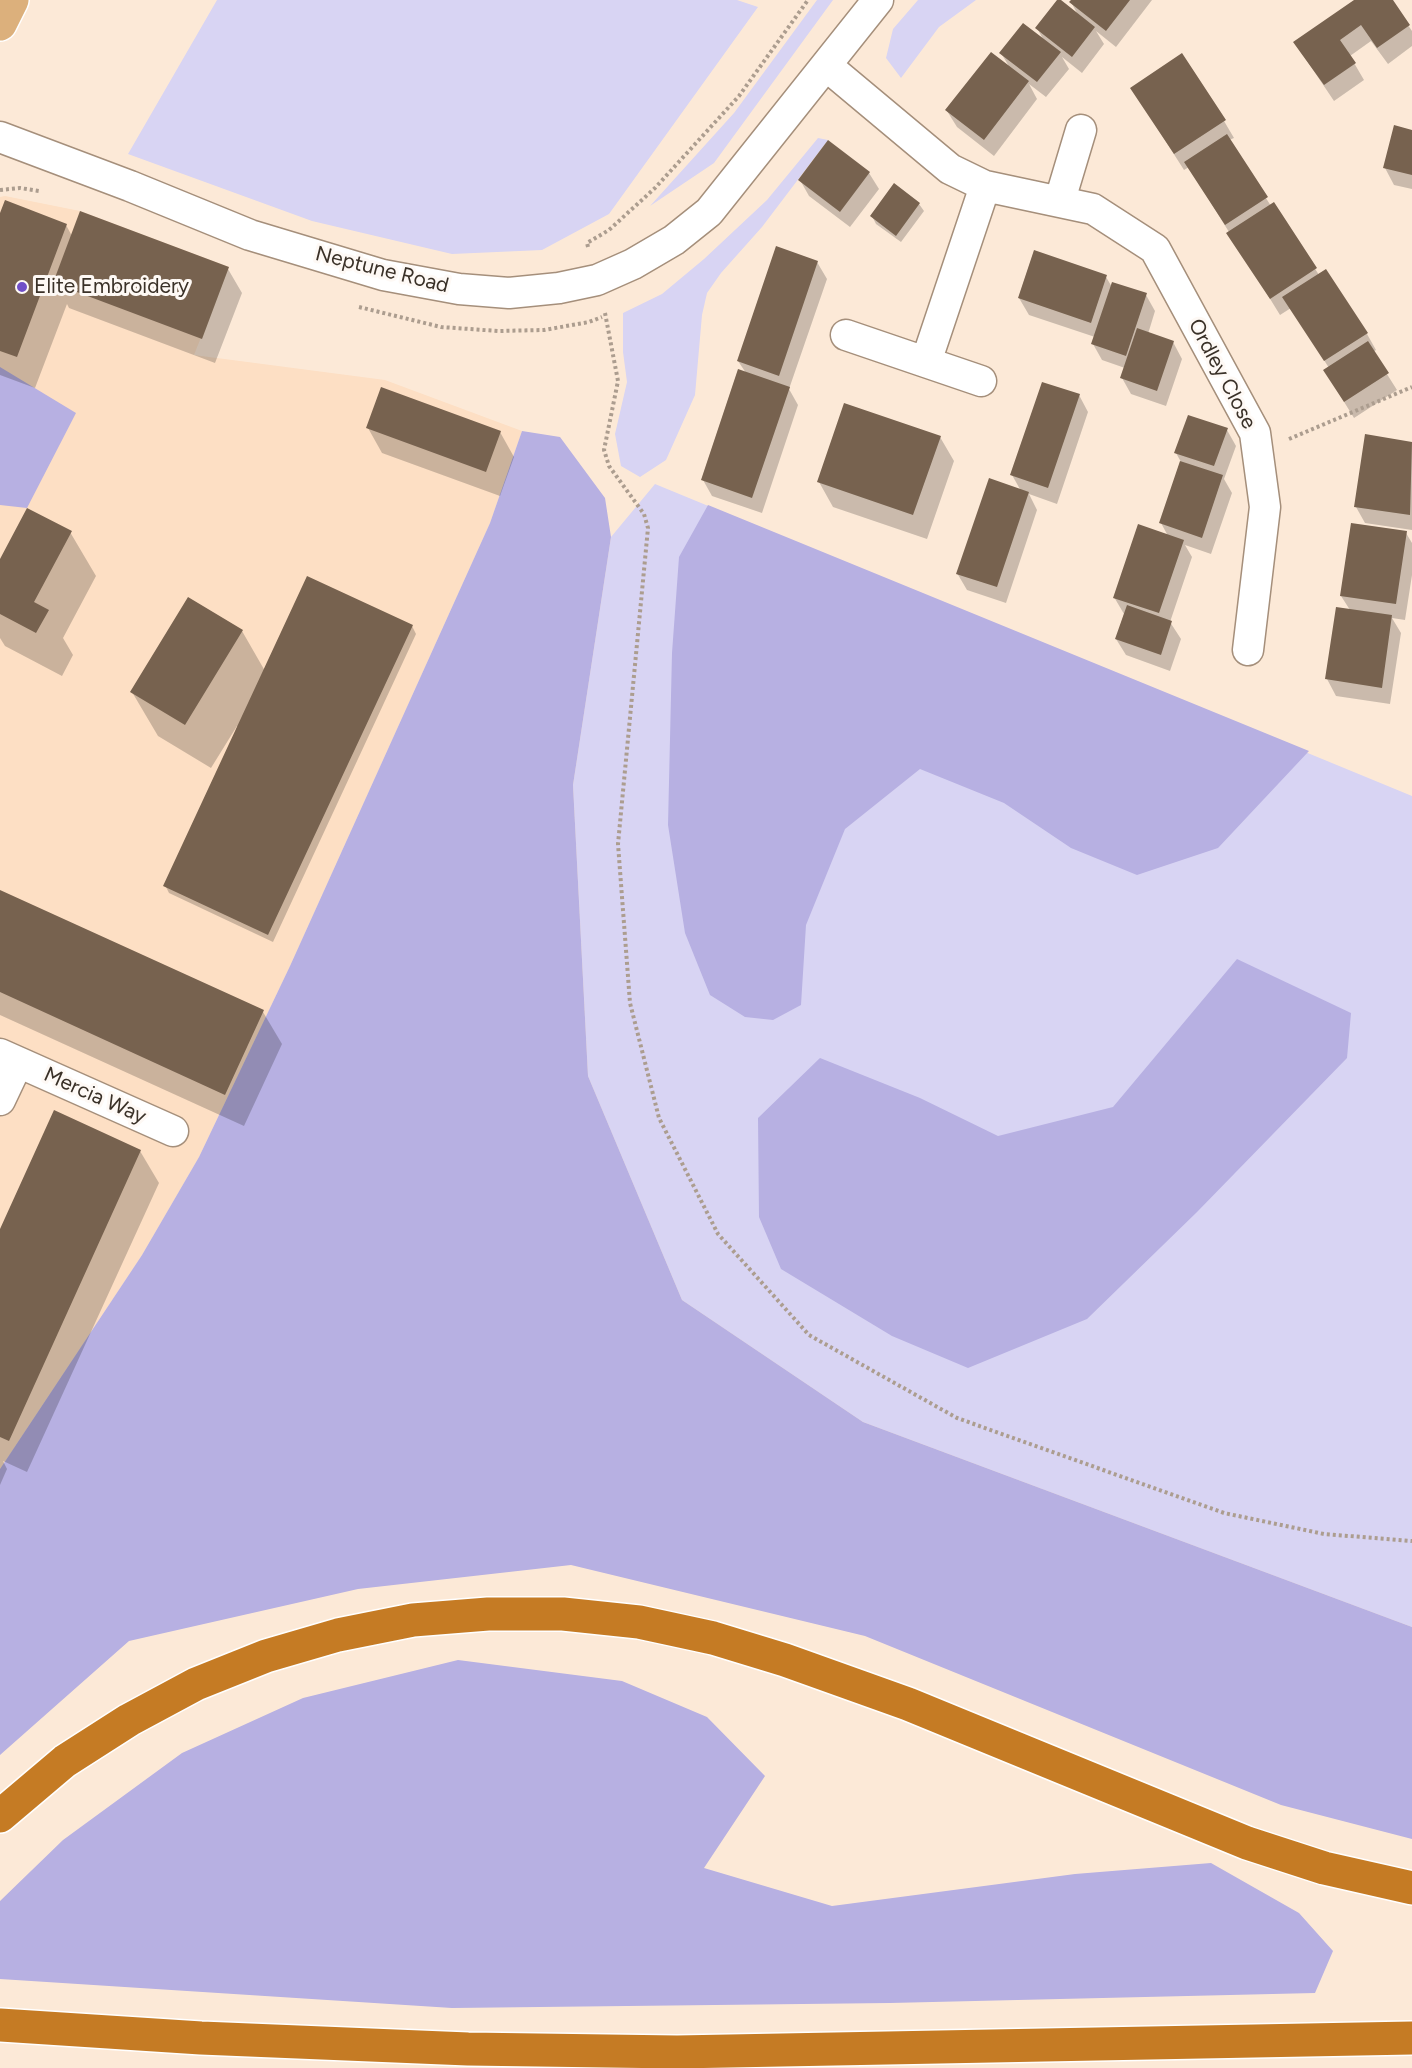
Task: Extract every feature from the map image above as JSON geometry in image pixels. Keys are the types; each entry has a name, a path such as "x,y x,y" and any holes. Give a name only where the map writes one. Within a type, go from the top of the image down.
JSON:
{"highway":[{"path":"0,1816 65,1761 129,1720 196,1684 266,1656 338,1635 413,1620 488,1614 564,1614 639,1622 713,1638 785,1660 908,1704 1247,1843 1324,1868 1412,1888"},
{"path":"0,2025 201,2038 433,2048 677,2052 1412,2038"}],"main road":[{"path":"0,24 12,0"}],"street":[{"name":"Neptune Road","path":"0,137 130,186 250,235 383,275 459,289 509,293 597,280 674,240 710,212 828,66 878,0"},
{"name":"Ordley Close","path":"828,66 950,169 985,186 1060,200 1093,209 1155,249 1256,433 1265,507 1248,650"},
{"path":"1060,200 1081,130"},
{"path":"927,362 985,186"},
{"path":"846,335 981,381"},
{"name":"Mercia Way","path":"0,1100 9,1058 173,1131"}],"path":[{"path":"808,0 739,96 655,188 609,230 587,243 618,381 604,450 609,466 644,514 648,528 618,844 630,1003 659,1118 718,1234 809,1335 957,1418 1224,1513 1324,1534 1412,1541"},
{"path":"1258,451 1412,387"}],"shaded area":[{"path":"217,0 737,0 758,7 609,214 542,250 452,254 312,221 128,154"},
{"path":"817,0 833,0 714,163 650,206 734,113"},
{"path":"918,0 976,0 939,27 901,78 886,58 893,29"},
{"path":"818,138 828,140 762,227 721,273 707,293 702,315 695,395 666,460 640,477 621,466 615,434 627,382 623,352 623,313 662,294 704,259 767,200"},
{"path":"5,196 80,211 229,267 194,355 385,380 522,431 490,523 290,966 199,1157 142,1255 0,1469 0,197"},
{"path":"0,367 76,413 27,508 0,505"},
{"path":"522,431 560,437 605,498 611,537 573,785 588,1076 682,1300 863,1422 1412,1627 1412,1839 1281,1805 865,1636 571,1565 358,1589 129,1641 0,1755 0,1469 142,1255 199,1157 290,966 490,523"},
{"path":"655,484 1412,796 1412,1627 863,1422 682,1300 588,1076 573,785 611,537"},
{"path":"708,505 1309,751 1218,848 1137,875 1071,848 1004,803 920,769 845,829 806,925 801,1005 773,1020 745,1017 710,995 685,933 668,825 672,653 679,557"},
{"path":"1237,959 1351,1013 1347,1058 1197,1212 1087,1319 968,1368 892,1336 781,1269 759,1217 758,1118 820,1058 920,1098 998,1136 1113,1107"},
{"path":"458,1660 622,1681 707,1717 765,1776 704,1868 832,1906 1075,1874 1211,1863 1299,1913 1333,1951 1315,1993 890,2003 452,2008 0,1979 0,1901 63,1840 182,1753 303,1698"}],"building":[{"path":"1057,0 1061,0 1095,27 1072,57 1035,28"},
{"path":"1071,0 1130,0 1106,31 1069,2"},
{"path":"1354,0 1393,0 1410,25 1377,48 1361,25 1340,40 1356,63 1324,85 1293,42"},
{"path":"1023,23 1061,52 1037,82 999,53"},
{"path":"991,52 1029,81 984,140 945,110"},
{"path":"1182,53 1226,120 1174,154 1130,88"},
{"path":"1394,125 1412,130 1412,175 1383,168"},
{"path":"1227,134 1268,197 1225,225 1184,162"},
{"path":"828,140 870,172 840,212 798,180"},
{"path":"894,183 920,203 896,236 870,216"},
{"name":"Elite Embroidery","path":"5,200 67,224 17,357 0,351 0,213"},
{"path":"1274,202 1317,268 1270,299 1226,233"},
{"path":"80,211 229,267 202,339 53,283"},
{"path":"776,246 818,261 779,376 737,361"},
{"path":"1034,250 1107,275 1091,323 1018,298"},
{"path":"1326,269 1368,333 1324,361 1282,297"},
{"path":"1112,282 1147,293 1126,356 1091,344"},
{"path":"1137,328 1174,341 1157,391 1120,378"},
{"path":"1368,341 1389,373 1344,402 1323,370"},
{"path":"738,369 790,387 752,498 701,480"},
{"path":"1042,382 1080,394 1048,488 1010,475"},
{"path":"381,387 501,431 486,472 366,428"},
{"path":"844,403 941,436 913,515 817,482"},
{"path":"1188,415 1228,428 1214,466 1174,453"},
{"path":"1365,434 1412,442 1410,515 1354,507"},
{"path":"1180,461 1223,475 1202,538 1159,523"},
{"path":"989,478 1029,492 997,587 956,574"},
{"path":"27,508 72,531 34,602 49,610 36,633 0,614 0,559"},
{"path":"1351,523 1407,531 1396,604 1340,596"},
{"path":"1138,524 1184,540 1159,613 1113,598"},
{"path":"307,576 413,625 268,935 163,886"},
{"path":"188,597 243,630 185,725 130,692"},
{"path":"1127,605 1172,621 1161,655 1115,639"},
{"path":"1336,607 1392,615 1382,688 1325,679"},
{"path":"0,890 264,1010 225,1095 0,992"},
{"path":"54,1110 141,1150 9,1441 0,1437 0,1229"}],"place":[{"name":"Elite Embroidery","path":"22,287"}]}
